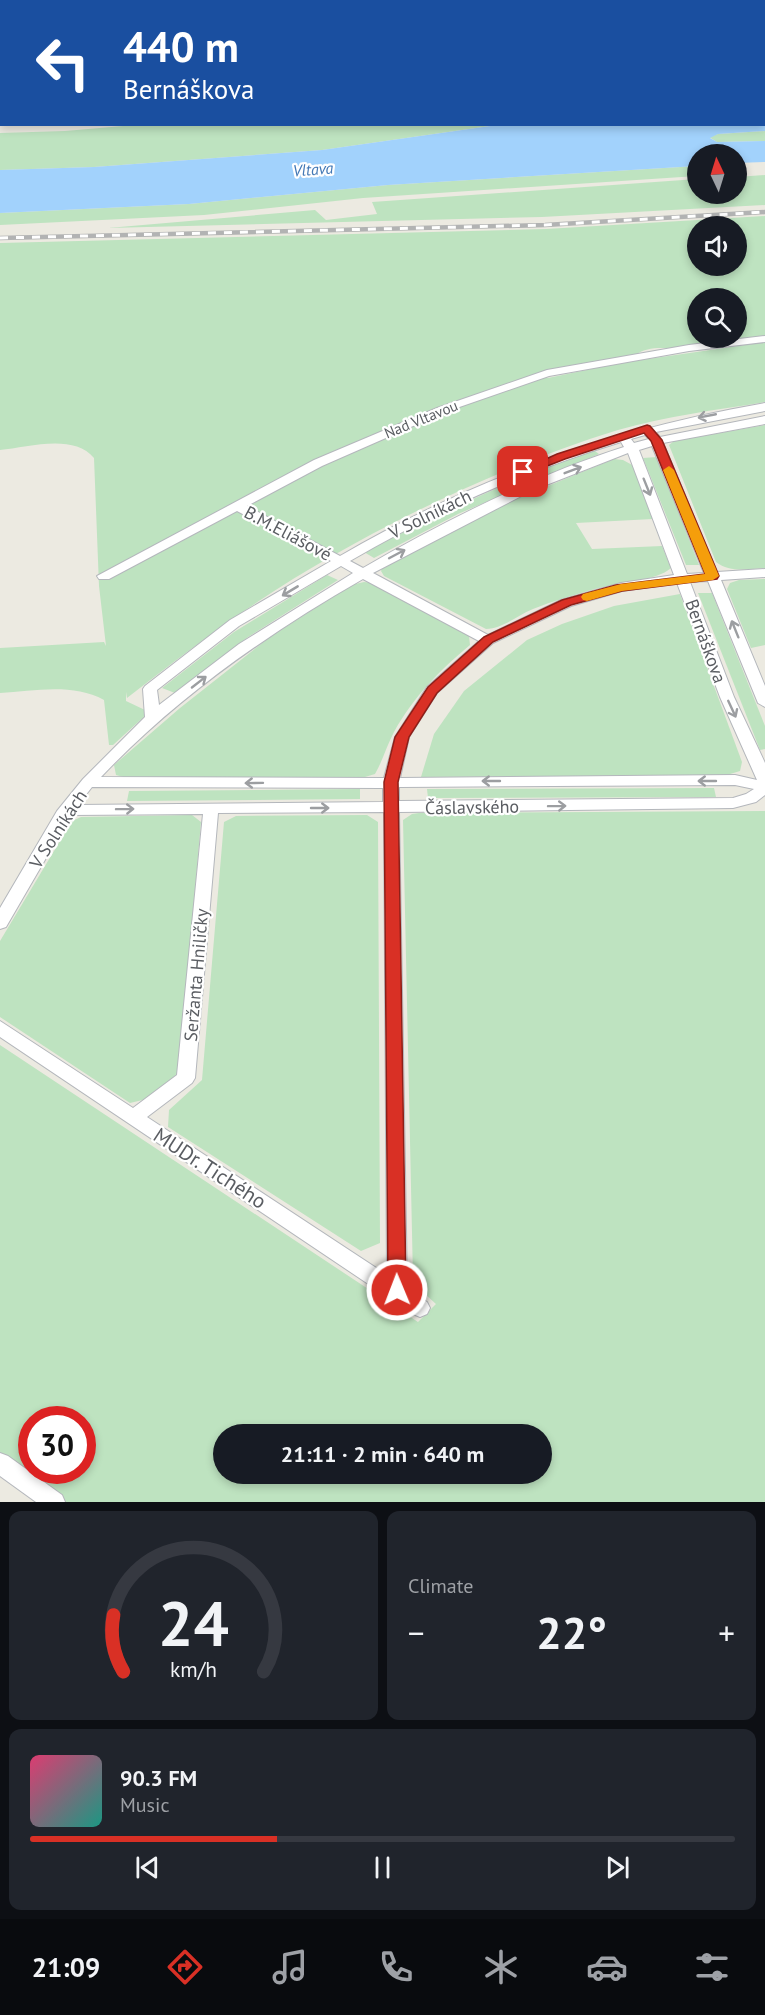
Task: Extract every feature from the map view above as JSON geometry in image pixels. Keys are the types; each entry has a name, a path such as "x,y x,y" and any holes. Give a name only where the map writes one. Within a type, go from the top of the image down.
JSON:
{"street":[{"name":"Nad Vltavou","path":"104,576 318,463 441,410 547,374 689,348 765,339"},
{"name":"V Solníkách","path":"153,719 150,688 226,629 340,560 422,516 561,456 621,436 765,406"},
{"name":"V Solníkách","path":"0,923 67,810 88,782 153,719 251,641 364,572 496,504 568,472 656,440 765,420"},
{"name":"Bernáškova","path":"647,429 656,440 765,703"},
{"name":"Bernáškova","path":"621,436 632,448 727,697 765,780"},
{"name":"B.M.Eliášové","path":"236,505 340,560"},
{"path":"340,560 488,639"},
{"path":"397,1290 391,782 402,737 432,690 488,639 566,603 621,587 683,578 765,573"},
{"name":"Čáslavského","path":"88,782 735,780 765,787"},
{"name":"Čáslavského","path":"67,810 734,803 751,798 765,787"},
{"name":"Seržanta Hniličky","path":"134,1117 186,1078 211,808"},
{"name":"MUDr. Tichého","path":"0,1028 397,1290 420,1308"},
{"path":"0,1463 46,1499"}],"green space":[{"path":"123,126 490,126 322,150 94,167 0,170 0,133"},
{"path":"765,131 765,141 717,142 709,137 718,134"},
{"path":"687,167 687,177 363,198 204,215 0,225 0,213 189,204 388,185"},
{"path":"765,175 765,205 542,217 108,228 315,210 326,220 377,214 372,202 687,180 687,204 747,204 747,176"},
{"path":"765,216 765,336 747,338 747,288 687,288 687,347 649,349 637,354 550,370 526,377 548,378 620,363 724,348 747,348 747,345 765,342 765,402 654,421 618,430 534,459 410,514 293,579 188,651 127,698 126,692 126,701 145,710 147,714 113,745 109,745 104,700 79,691 66,690 0,693 0,648 104,642 106,646 99,586 94,458 85,450 63,444 50,443 0,450 0,243 546,229 687,221 687,276 747,276 747,217"},
{"path":"765,425 765,568 739,570 727,568 716,562 669,445 674,441"},
{"path":"592,449 599,454 458,514 374,558 364,552 476,498"},
{"path":"657,457 699,565 686,565 643,458"},
{"path":"614,459 623,460 634,466 653,519 576,523 592,549 662,546 671,568 665,572 646,579 603,587 564,598 533,609 499,626 486,629 384,576 381,571 383,566 501,505"},
{"path":"327,575 338,580 248,637 175,693 162,688 234,632"},
{"path":"765,579 765,645 751,648 727,589 730,583 739,580"},
{"path":"364,582 373,583 469,636 470,645 438,674 410,707 394,732 375,774 365,777 130,779 116,775 114,765 180,708 270,637 351,585"},
{"path":"698,593 712,593 765,726 765,749 760,750"},
{"path":"680,594 742,762 740,771 727,775 421,777 434,734 464,691 527,640 562,624 614,606"},
{"path":"714,788 716,797 428,798 427,789"},
{"path":"360,789 360,799 127,801 129,791"},
{"path":"765,811 765,1502 65,1502 40,1484 96,1484 96,1406 18,1406 18,1469 0,1456 0,1045 418,1322 436,1304 416,1286 413,1278 403,820 412,814"},
{"path":"192,815 201,822 179,1072 151,1098 130,1103 0,1017 0,941 72,821 81,817"},
{"path":"367,815 378,822 380,1243 361,1251 168,1127 169,1110 202,1080 224,822 236,816"}],"water":[{"name":"Vltava","path":"490,126 765,126 765,131 718,134 710,138 717,142 765,141 765,162 747,163 747,144 687,144 687,167 388,185 189,204 0,213 0,170 94,167 322,150"}],"railway":[{"path":"0,238 545,225 765,212"}],"slow traffic":[{"path":"587,597 621,587 713,576 669,470"}],"route":[{"path":"397,1290 391,782 402,737 432,690 488,639 566,603 621,587 713,576 656,440 647,429 561,456 523,472"}]}
